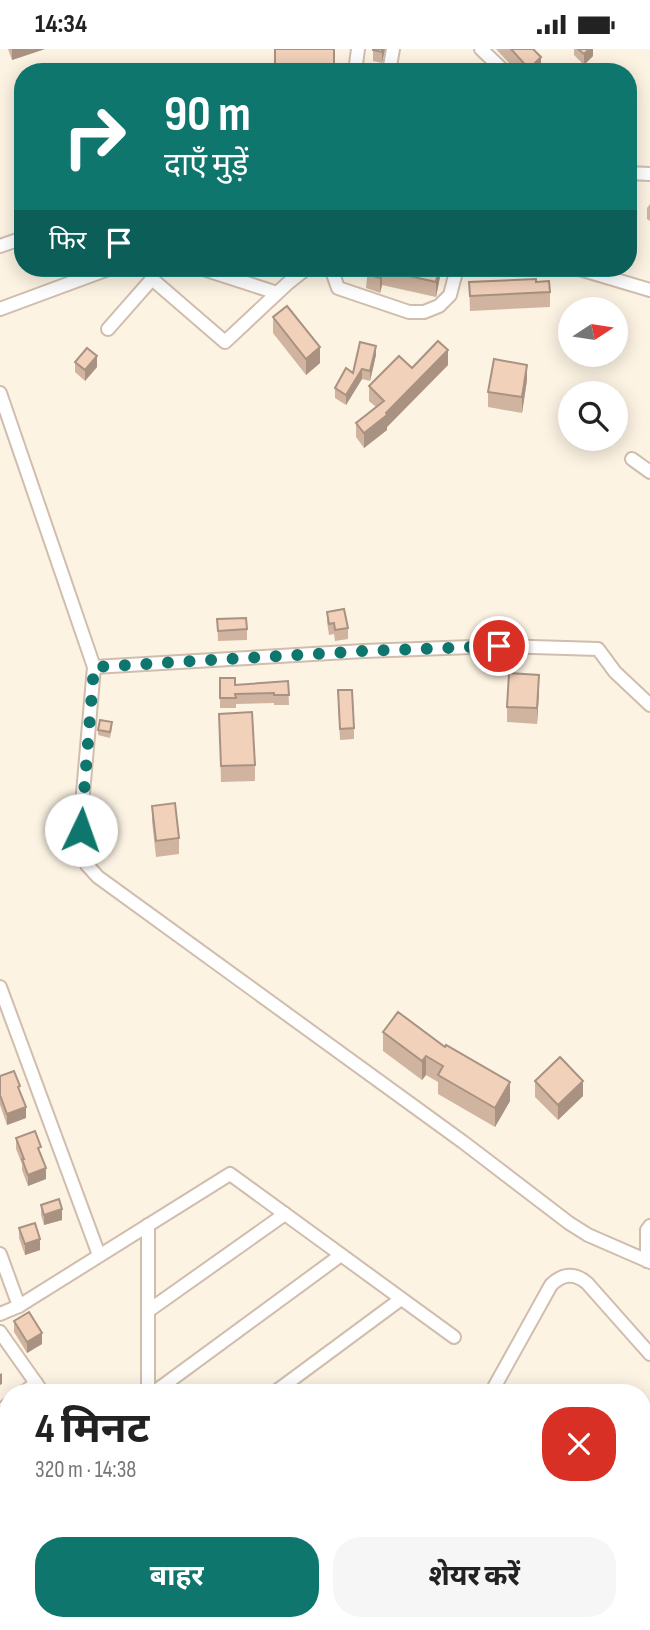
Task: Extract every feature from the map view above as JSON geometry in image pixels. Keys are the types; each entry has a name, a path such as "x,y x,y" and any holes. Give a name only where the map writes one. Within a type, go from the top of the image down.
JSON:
{"street":[{"path":"481,49 496,63"},
{"path":"0,309 87,277"},
{"path":"228,277 277,293"},
{"path":"108,330 152,279 225,342 296,277"},
{"path":"334,277 338,288 409,312 439,306 450,295 455,277"},
{"path":"606,277 650,290"},
{"path":"0,393 94,667 81,816 80,844 86,865 98,877 463,1142 569,1223 588,1235 648,1261 647,1230 650,1226"},
{"path":"632,459 650,472"},
{"path":"94,667 459,647 598,649 615,672 650,705"},
{"path":"0,987 99,1255"},
{"path":"0,1314 19,1306 230,1174 454,1338"},
{"path":"148,1311 285,1214"},
{"path":"148,1225 151,1384"},
{"path":"0,1254 19,1306"},
{"path":"163,1384 341,1255"},
{"path":"496,1384 551,1285 561,1277 575,1276 587,1283 650,1354"},
{"path":"289,1384 401,1299"},
{"path":"0,1332 36,1384"}],"building":[{"path":"275,49 334,49 334,63 275,63"},
{"path":"511,49 533,49 541,57 535,63 524,63"},
{"path":"414,277 437,277 436,282"},
{"path":"536,279 536,282 549,281 550,292 470,296 469,282"},
{"path":"287,306 320,347 306,359 273,317"},
{"path":"438,341 448,350 387,415 364,433 356,423 384,401 369,386 399,356 412,368"},
{"path":"360,342 376,346 370,371 362,369 346,395 335,388 346,368 353,373"},
{"path":"87,348 97,356 85,370 75,362"},
{"path":"494,359 527,365 522,397 488,392"},
{"path":"344,609 348,628 335,630 334,623 329,624 327,612"},
{"path":"246,618 247,629 218,631 217,619"},
{"path":"509,673 539,675 537,708 507,707"},
{"path":"220,678 235,678 235,685 288,681 289,695 235,694 236,698 220,698"},
{"path":"338,690 352,690 354,728 340,729"},
{"path":"252,712 255,765 221,766 219,714"},
{"path":"100,720 112,722 110,732 98,730"},
{"path":"175,803 179,838 156,841 152,806"},
{"path":"398,1012 445,1047 446,1045 510,1082 495,1108 438,1075 443,1066 426,1056 422,1061 383,1032"},
{"path":"560,1057 583,1081 558,1105 535,1081"},
{"path":"14,1071 26,1107 7,1114 0,1095 0,1076"},
{"path":"35,1131 46,1168 28,1175 16,1138"},
{"path":"59,1199 62,1209 44,1215 41,1205"},
{"path":"35,1223 40,1239 25,1244 19,1228"},
{"path":"29,1312 42,1333 27,1342 14,1321"}],"route":[{"path":"81,830 94,667 499,646"}]}
